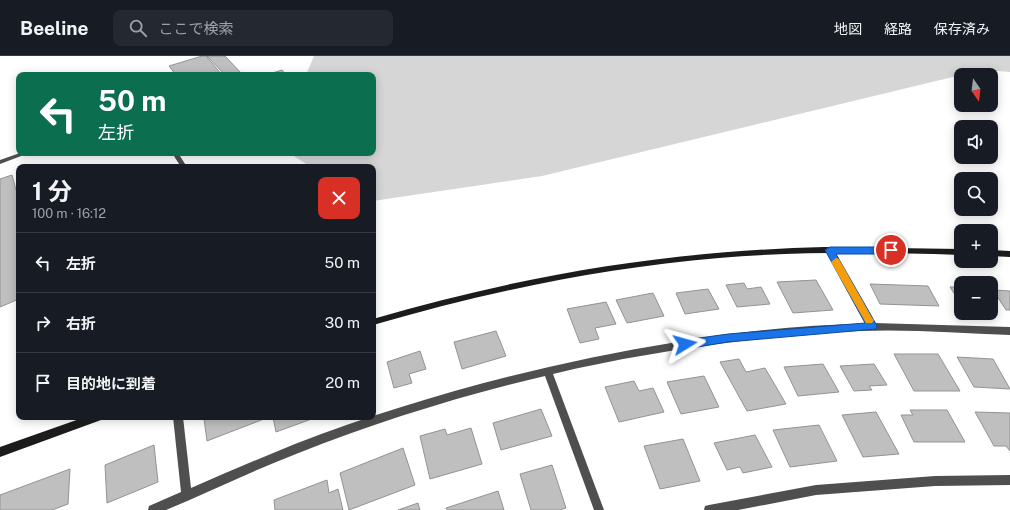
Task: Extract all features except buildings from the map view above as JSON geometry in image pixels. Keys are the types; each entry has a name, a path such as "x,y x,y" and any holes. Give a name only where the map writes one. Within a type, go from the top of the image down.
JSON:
{"street":[{"path":"0,162 17,156"},
{"path":"830,250 872,326"},
{"path":"376,321 456,298 505,287 568,275 687,258 830,250 954,252"},
{"path":"998,253 1010,254"},
{"path":"153,510 316,441 435,401 548,372 655,348 728,338 872,326 1010,331"},
{"path":"548,372 599,510"},
{"path":"0,452 90,420"},
{"path":"178,420 187,496"},
{"path":"709,510 816,490 935,482 1010,480"}],"shaded area":[{"path":"314,56 1010,56 1010,72 998,71 998,68 954,68 954,77 542,176 376,201 376,164 306,164 294,156 376,156 376,72 307,72"}],"slow traffic":[{"path":"836,262 869,320"}],"route":[{"path":"685,344 728,338 872,326 830,250 891,250"}]}
